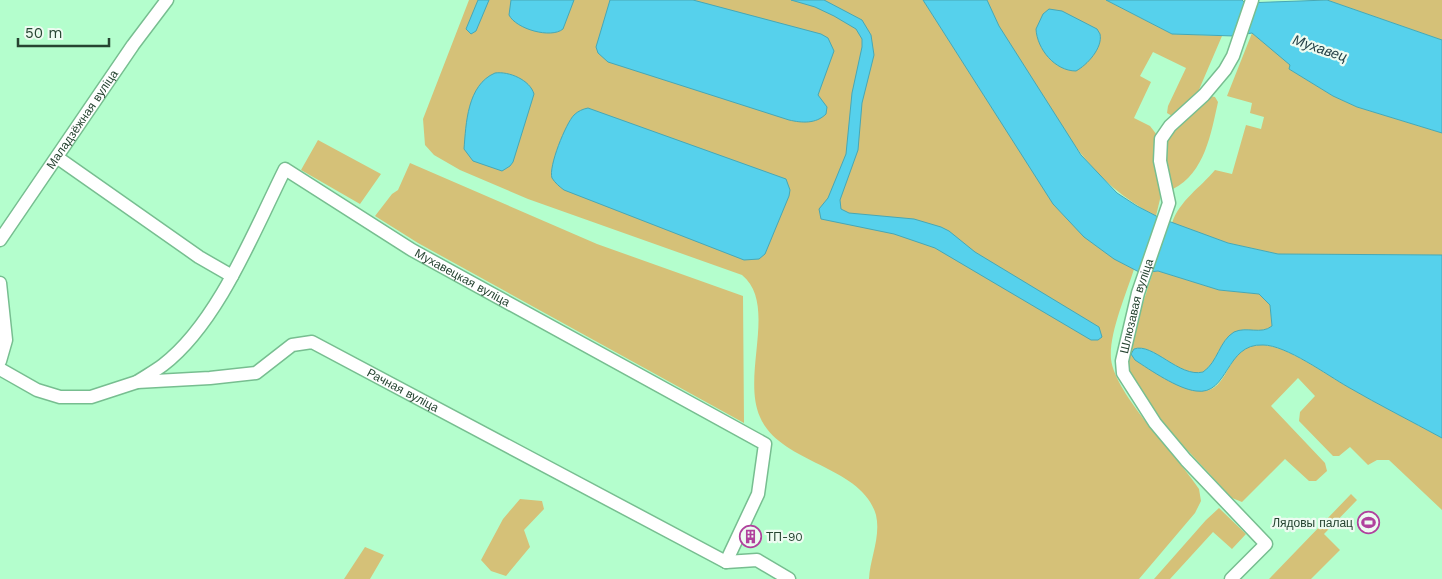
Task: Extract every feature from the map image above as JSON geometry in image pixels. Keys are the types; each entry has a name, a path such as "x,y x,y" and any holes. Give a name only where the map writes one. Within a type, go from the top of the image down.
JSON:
{"street":[{"name":"Маладзёжная вуліца","path":"0,240 133,46 167,0"},
{"name":"Шлюзавая вуліца","path":"1231,579 1266,544 1155,423 1123,373 1122,361 1138,293 1169,203 1160,161 1161,139 1170,126 1216,83 1229,63 1239,40 1252,0"},
{"path":"58,158 199,257 232,276"},
{"name":"Мухавецкая вуліца","path":"137,382 164,365 185,344 211,310 232,276 285,169 412,250 765,444 758,494 726,562"},
{"path":"0,283 6,340 0,361"},
{"name":"Рачная вуліца","path":"0,369 37,390 60,397 91,397 137,382 210,378 256,373 292,345 312,342 726,562"},
{"path":"726,562 757,560 789,579"}],"shaded area":[{"path":"469,0 923,0 1054,204 1091,241 1111,256 1134,269 1115,326 1111,359 1115,374 1123,390 1199,489 1201,501 1195,513 1139,579 869,579 877,523 876,515 868,498 855,485 838,474 785,445 770,433 760,417 755,400 754,381 759,322 757,304 752,288 742,275 528,199 460,170 434,155 425,145 423,119"},
{"path":"987,0 1106,0 1172,34 1222,36 1198,92 1172,116 1167,113 1168,106 1186,68 1153,52 1140,76 1151,82 1134,118 1150,126 1157,135 1154,162 1161,195 1156,216 1133,203 1114,188 1082,154 1068,136 1005,38"},
{"path":"1327,0 1442,0 1442,40"},
{"path":"1252,33 1291,65 1289,69 1333,96 1357,107 1442,133 1442,255 1278,254 1228,243 1172,223 1185,201 1215,170 1232,174 1246,125 1261,129 1264,117 1250,113 1252,103 1227,96"},
{"path":"1210,96 1215,97 1218,102 1205,151 1193,173 1173,189 1164,163 1166,138"},
{"path":"318,140 381,174 360,204 301,170"},
{"path":"410,163 597,244 743,296 744,423 418,243 375,216 392,194 398,190"},
{"path":"1158,271 1219,290 1259,294 1270,305 1272,326 1263,330 1240,330 1235,332 1225,340 1212,363 1203,372 1185,370 1149,350 1141,348 1134,349 1131,354 1135,360 1178,385 1196,391 1204,391 1213,388 1219,383 1235,358 1251,346 1263,345 1283,350 1442,438 1442,510 1389,460 1377,460 1368,465 1350,447 1339,456 1333,456 1299,421 1300,412 1315,396 1298,378 1271,406 1325,463 1327,471 1316,481 1309,481 1285,459 1242,502 1232,498 1163,424 1129,373 1128,349 1153,272"},
{"path":"1351,494 1357,500 1324,534 1340,550 1311,579 1269,579"},
{"path":"520,499 542,501 544,509 524,530 530,547 506,576 491,571 481,560 503,519"},
{"path":"1219,508 1246,534 1232,549 1213,532 1170,579 1154,579 1206,520"},
{"path":"365,547 384,555 370,579 344,579"}],"water":[{"path":"478,0 489,0 476,31 471,34 466,29"},
{"path":"511,0 574,0 563,29 558,32 542,33 526,28 513,20 509,15"},
{"path":"610,0 693,0 821,34 828,38 834,51 818,95 827,107 826,114 818,120 809,122 789,120 608,62 598,53 596,47"},
{"path":"791,0 824,0 862,20 871,35 874,55 862,103 858,150 840,200 841,209 849,213 914,219 941,227 949,231 975,252 1099,327 1102,337 1098,340 1091,340 935,248 894,234 821,219 819,209 828,198 846,154 852,93 862,39 856,29 834,16 815,7"},
{"path":"923,0 987,0 999,26 1081,155 1117,193 1160,218 1228,243 1278,254 1442,255 1442,438 1360,394 1294,355 1272,346 1251,347 1241,352 1215,386 1207,390 1196,391 1181,387 1135,360 1131,354 1134,349 1141,348 1149,350 1185,370 1203,372 1212,363 1225,341 1234,332 1239,330 1263,330 1272,326 1270,305 1259,294 1219,290 1158,271 1141,273 1114,259 1084,237 1053,204"},
{"name":"Мухавец","path":"1106,0 1242,0 1245,3 1327,0 1442,40 1442,133 1357,107 1333,96 1289,69 1290,65 1252,33 1234,36 1172,34"},
{"path":"1049,9 1062,11 1097,29 1100,34 1097,50 1085,65 1076,71 1068,70 1054,63 1048,58 1040,44 1036,29 1043,14"},
{"path":"495,73 506,73 518,77 532,89 534,94 513,162 502,171 473,161 464,149 467,117 473,96 479,86"},
{"path":"588,108 786,179 790,190 789,196 765,254 759,259 744,260 561,188 552,178 551,172 555,155 562,136 574,115"}],"place":[{"name":"Лядовы палац","path":"1369,523"},
{"name":"ТП-90","path":"750,537"}]}
